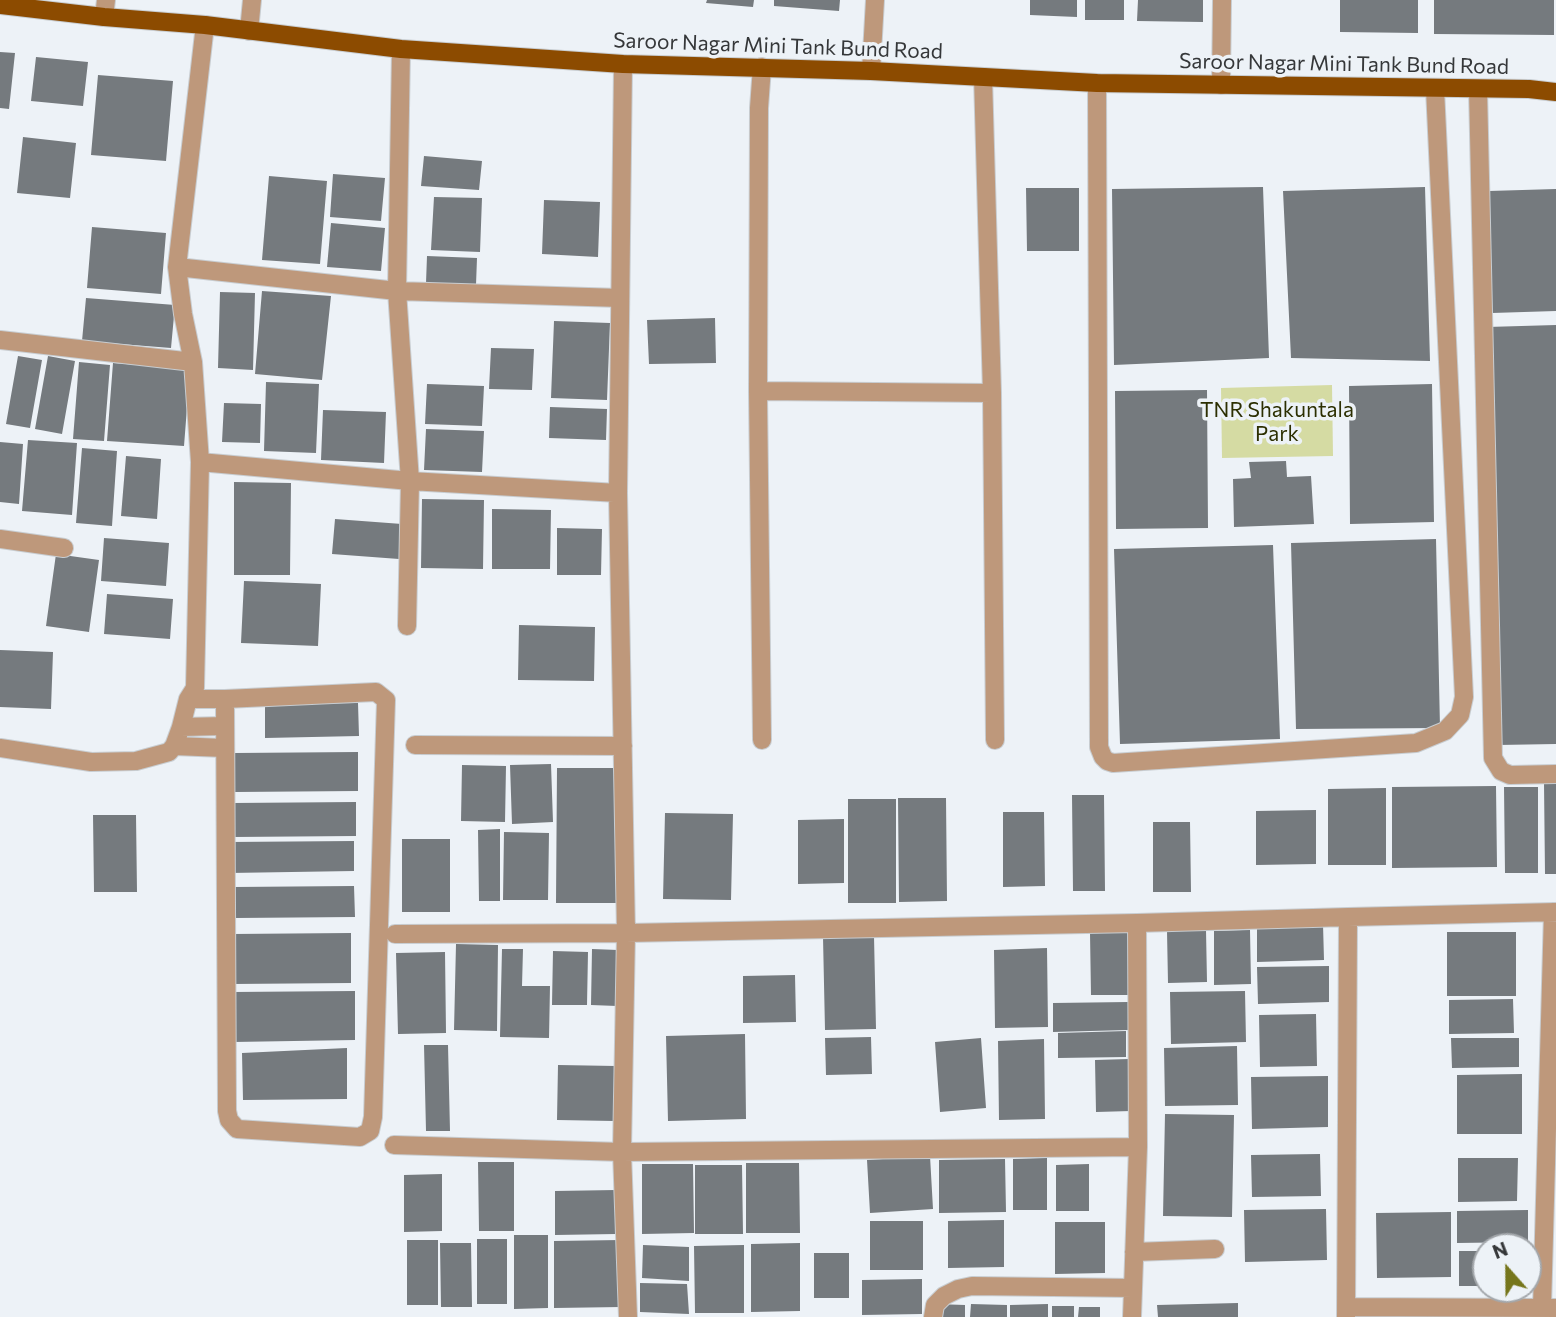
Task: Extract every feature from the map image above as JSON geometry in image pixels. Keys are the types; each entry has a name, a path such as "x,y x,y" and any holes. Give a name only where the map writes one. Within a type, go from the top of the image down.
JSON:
{"main road":[{"name":"Saroor Nagar Mini Tank Bund Road","path":"0,5 105,8 205,25 401,49 623,64 871,71 1097,83 1529,89 1556,92"}],"street":[{"path":"250,31 252,0"},
{"path":"871,71 875,0"},
{"path":"1222,0 1222,85"},
{"path":"0,748 91,762 136,761 169,752 174,746 188,699 195,688 200,463 193,362 177,267 205,25"},
{"path":"401,49 397,291 410,481 407,626"},
{"path":"623,64 618,493 626,933 622,1152 628,1317"},
{"path":"762,67 759,108 758,391 762,740"},
{"path":"983,77 992,393 995,740"},
{"path":"1097,83 1099,747 1103,757 1113,763 1416,743 1445,731 1460,715 1464,697 1434,89"},
{"path":"1478,89 1493,758 1501,771 1510,775 1556,774"},
{"path":"177,267 397,291 620,298"},
{"path":"0,340 193,362"},
{"path":"758,391 992,393"},
{"path":"200,463 410,481 618,493"},
{"path":"0,539 64,548"},
{"path":"188,699 376,692 386,700 373,1117 370,1131 360,1137 237,1129 229,1120 225,699"},
{"path":"181,727 225,726"},
{"path":"415,745 623,746"},
{"path":"174,746 225,748"},
{"path":"395,934 626,933 1555,912 1549,1308 1346,1312 1348,918"},
{"path":"1132,1317 1138,1147 1137,923"},
{"path":"394,1145 622,1152 1138,1147"},
{"path":"1134,1252 1215,1249"},
{"path":"933,1317 935,1305 944,1296 972,1286 1133,1288"}],"green space":[{"name":"TNR Shakuntala Park","path":"1332,385 1333,456 1222,458 1221,388"}],"building":[{"path":"707,0 754,0 753,7 706,3"},
{"path":"774,0 840,0 839,11 774,6"},
{"path":"1030,0 1077,0 1077,17 1030,15"},
{"path":"1085,0 1124,0 1124,20 1085,20"},
{"path":"1138,0 1203,0 1203,22 1137,21"},
{"path":"1340,0 1418,0 1418,33 1340,32"},
{"path":"1434,0 1554,0 1554,35 1434,34"},
{"path":"0,52 15,53 9,109 0,108"},
{"path":"36,57 88,62 83,106 31,101"},
{"path":"98,75 173,81 166,161 91,155"},
{"path":"23,137 76,143 70,198 17,193"},
{"path":"424,156 482,161 479,190 421,186"},
{"path":"333,174 385,178 381,221 330,217"},
{"path":"269,176 327,181 320,264 262,260"},
{"path":"1263,187 1269,358 1114,365 1112,189"},
{"path":"1425,187 1430,361 1291,358 1283,191"},
{"path":"1026,188 1079,188 1079,251 1027,251"},
{"path":"1556,189 1556,311 1492,313 1489,191"},
{"path":"434,197 482,198 480,252 431,250"},
{"path":"544,200 600,202 598,257 542,254"},
{"path":"331,223 385,228 381,271 327,267"},
{"path":"92,227 166,233 161,294 87,288"},
{"path":"427,256 477,258 476,285 426,283"},
{"path":"262,291 331,296 322,380 255,374"},
{"path":"220,292 255,293 253,370 218,368"},
{"path":"86,298 175,305 171,348 82,341"},
{"path":"715,318 716,363 649,364 647,320"},
{"path":"554,321 610,323 607,400 551,398"},
{"path":"1556,325 1556,744 1498,745 1487,327"},
{"path":"491,348 534,349 532,390 489,389"},
{"path":"18,356 42,360 30,428 6,424"},
{"path":"48,356 75,361 62,434 35,429"},
{"path":"79,362 110,365 104,441 73,439"},
{"path":"113,363 190,369 184,446 107,441"},
{"path":"266,382 319,384 316,453 264,451"},
{"path":"427,384 484,386 482,426 425,424"},
{"path":"1432,384 1434,522 1350,524 1349,386"},
{"path":"1207,390 1208,528 1116,529 1115,391"},
{"path":"224,403 261,404 260,443 222,442"},
{"path":"550,407 607,409 606,440 549,438"},
{"path":"323,410 386,412 384,463 321,460"},
{"path":"426,429 484,431 482,472 424,470"},
{"path":"28,440 77,443 72,515 22,511"},
{"path":"0,442 23,444 19,504 0,502"},
{"path":"82,448 117,451 112,526 76,523"},
{"path":"126,456 161,459 157,519 121,516"},
{"path":"1286,461 1287,477 1311,476 1314,524 1234,527 1233,479 1251,478 1249,462"},
{"path":"234,482 291,483 290,575 234,575"},
{"path":"422,499 484,500 483,569 421,568"},
{"path":"492,509 551,510 550,569 492,569"},
{"path":"335,519 402,524 399,559 332,554"},
{"path":"557,528 602,529 601,575 557,575"},
{"path":"104,538 169,543 166,586 101,581"},
{"path":"1436,539 1440,728 1296,729 1291,543"},
{"path":"1273,545 1280,739 1120,744 1114,549"},
{"path":"56,554 99,560 89,632 46,626"},
{"path":"244,581 321,584 318,646 241,643"},
{"path":"107,594 173,599 170,639 104,634"},
{"path":"519,625 595,627 594,681 518,680"},
{"path":"0,650 53,652 51,709 0,707"},
{"path":"358,703 359,736 265,738 265,704"},
{"path":"358,752 358,791 235,792 235,753"},
{"path":"551,764 553,822 512,824 510,765"},
{"path":"462,765 506,766 505,822 461,821"},
{"path":"557,768 617,768 617,903 556,903"},
{"path":"1544,783 1556,783 1556,874 1545,874"},
{"path":"1496,786 1497,867 1392,868 1392,787"},
{"path":"1504,787 1538,787 1538,873 1505,873"},
{"path":"1386,788 1386,865 1328,865 1328,789"},
{"path":"1072,795 1104,795 1105,891 1073,891"},
{"path":"898,798 946,798 947,901 899,902"},
{"path":"848,799 896,799 896,903 848,903"},
{"path":"356,802 356,836 233,837 233,803"},
{"path":"1316,810 1316,864 1256,865 1256,811"},
{"path":"1003,812 1044,812 1045,886 1003,887"},
{"path":"665,813 733,814 731,900 663,899"},
{"path":"93,815 136,815 137,892 94,892"},
{"path":"844,819 844,883 798,884 798,820"},
{"path":"1153,822 1190,822 1191,892 1153,892"},
{"path":"500,829 500,901 479,901 478,830"},
{"path":"504,832 549,833 548,900 503,900"},
{"path":"402,839 450,839 450,912 402,912"},
{"path":"354,841 354,871 229,873 229,842"},
{"path":"354,886 355,917 235,918 234,887"},
{"path":"1323,924 1324,960 1257,962 1257,925"},
{"path":"1206,930 1207,982 1168,983 1167,931"},
{"path":"1250,930 1251,984 1214,985 1214,931"},
{"path":"1128,932 1130,995 1091,995 1090,933"},
{"path":"1447,932 1516,932 1516,996 1447,996"},
{"path":"351,933 351,983 232,984 232,934"},
{"path":"874,936 876,1029 825,1030 823,937"},
{"path":"456,944 498,945 497,1031 454,1030"},
{"path":"1047,948 1048,1027 995,1028 994,950"},
{"path":"502,949 523,949 522,986 550,986 549,1038 500,1037"},
{"path":"592,949 618,950 617,1006 591,1005"},
{"path":"553,951 588,952 587,1005 552,1005"},
{"path":"445,952 446,1033 398,1034 396,953"},
{"path":"1329,966 1329,1002 1258,1004 1257,967"},
{"path":"795,975 796,1022 743,1023 743,976"},
{"path":"355,991 355,1040 233,1042 233,992"},
{"path":"1245,991 1246,1042 1171,1044 1170,992"},
{"path":"1513,999 1514,1033 1449,1034 1449,1000"},
{"path":"1128,1002 1128,1030 1053,1032 1053,1003"},
{"path":"1316,1014 1317,1066 1260,1067 1259,1015"},
{"path":"1126,1031 1126,1057 1058,1058 1058,1033"},
{"path":"745,1034 746,1119 668,1121 666,1036"},
{"path":"871,1037 872,1074 826,1075 825,1038"},
{"path":"981,1038 986,1108 940,1112 935,1042"},
{"path":"1451,1038 1519,1038 1519,1067 1452,1068"},
{"path":"1044,1039 1045,1119 999,1120 998,1041"},
{"path":"424,1045 448,1045 450,1131 426,1131"},
{"path":"1237,1046 1238,1105 1165,1106 1164,1048"},
{"path":"347,1048 347,1099 243,1100 242,1053"},
{"path":"1129,1059 1131,1111 1096,1112 1095,1060"},
{"path":"558,1065 616,1066 614,1121 557,1120"},
{"path":"1522,1074 1522,1134 1457,1134 1457,1075"},
{"path":"1328,1076 1328,1127 1252,1129 1251,1077"},
{"path":"1165,1114 1234,1115 1232,1217 1163,1216"},
{"path":"1320,1154 1321,1196 1252,1197 1251,1155"},
{"path":"930,1156 933,1209 870,1213 867,1160"},
{"path":"1047,1158 1047,1210 1013,1210 1013,1159"},
{"path":"1458,1158 1518,1158 1517,1201 1458,1202"},
{"path":"1005,1159 1006,1212 939,1213 939,1160"},
{"path":"478,1162 514,1162 514,1231 479,1231"},
{"path":"746,1163 799,1163 800,1233 746,1233"},
{"path":"642,1164 693,1164 694,1233 642,1234"},
{"path":"1089,1164 1089,1211 1056,1211 1056,1165"},
{"path":"695,1165 742,1165 743,1234 695,1234"},
{"path":"442,1174 442,1231 404,1232 404,1175"},
{"path":"616,1190 616,1234 555,1235 555,1191"},
{"path":"1326,1209 1327,1260 1245,1262 1244,1210"},
{"path":"1528,1210 1528,1233 1472,1233 1472,1243 1457,1243 1457,1211"},
{"path":"1451,1212 1451,1277 1377,1278 1376,1213"},
{"path":"1004,1220 1004,1267 948,1268 948,1221"},
{"path":"870,1221 923,1221 923,1270 870,1270"},
{"path":"1055,1222 1105,1222 1105,1273 1055,1274"},
{"path":"514,1235 548,1235 548,1308 514,1309"},
{"path":"477,1239 507,1239 507,1304 477,1304"},
{"path":"407,1240 438,1240 438,1305 407,1305"},
{"path":"621,1240 621,1307 554,1308 554,1241"},
{"path":"440,1243 471,1243 472,1307 441,1307"},
{"path":"800,1243 800,1311 751,1312 751,1244"},
{"path":"643,1245 689,1247 689,1281 642,1278"},
{"path":"744,1245 744,1313 695,1313 694,1246"},
{"path":"1459,1251 1472,1251 1472,1286 1459,1286"},
{"path":"814,1253 849,1253 849,1298 814,1298"},
{"path":"922,1279 922,1314 862,1315 862,1280"},
{"path":"640,1283 687,1284 689,1314 640,1312"},
{"path":"1238,1303 1238,1317 1158,1317 1157,1305"},
{"path":"936,1304 965,1305 965,1317 936,1317"},
{"path":"971,1304 1007,1305 1007,1317 970,1317"},
{"path":"1048,1304 1048,1317 1010,1317 1010,1305"},
{"path":"1052,1306 1074,1306 1074,1317 1052,1317"},
{"path":"1079,1307 1100,1307 1100,1317 1078,1317"}]}
